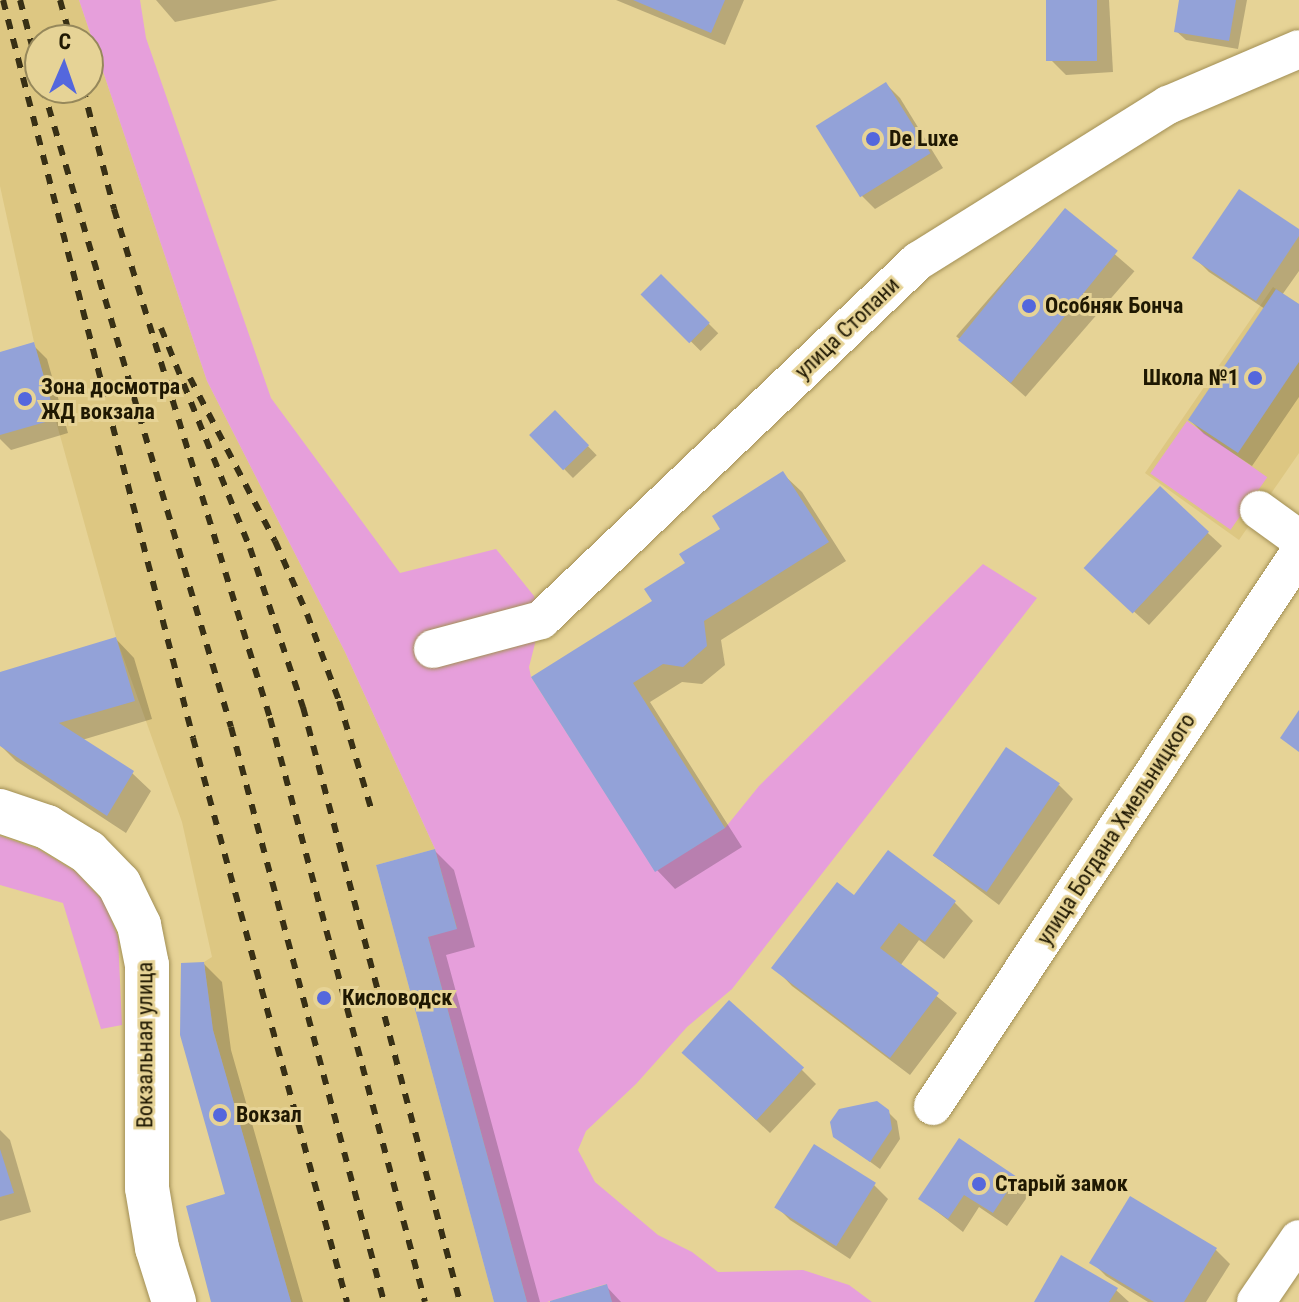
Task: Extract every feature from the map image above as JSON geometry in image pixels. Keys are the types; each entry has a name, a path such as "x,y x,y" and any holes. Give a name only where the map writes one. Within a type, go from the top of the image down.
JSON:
{"main road":[{"name":"Вокзальная улица","path":"0,811 47,827 88,852 119,884 139,925 147,965 147,1188 157,1248 174,1302"}],"street":[{"name":"улица Стопани","path":"433,649 541,620 918,261 1168,105 1299,49"},
{"path":"1259,510 1299,539"},
{"name":"улица Богдана Хмельницкого","path":"933,1106 1299,553"},
{"path":"1256,1302 1299,1239"}],"shaded area":[{"path":"0,0 79,0 87,24 24,24 24,104 104,104 104,74 207,381 345,652 435,849 376,865 494,1302 291,1302 213,1030 204,962 212,957 182,822 116,637 34,342 0,186"},
{"path":"79,0 140,0 146,38 271,398 400,573 496,549 534,596 541,620 529,667 531,677 655,871 725,828 759,786 983,564 1037,598 732,989 687,1027 636,1084 586,1131 578,1150 595,1182 658,1235 692,1252 718,1272 803,1270 849,1285 872,1302 612,1302 606,1284 547,1302 527,1302 428,937 457,928 435,849 345,652 207,381 104,74 104,24 87,24"},
{"name":"Школа №1","path":"1273,287 1299,304 1299,453 1239,540 1145,473"},
{"path":"1187,421 1267,477 1231,530 1150,473"},
{"path":"0,836 38,849 76,872 104,902 118,937 122,1025 101,1029 63,903 0,885"}],"building":[{"path":"633,0 725,0 711,33"},
{"path":"1046,0 1097,0 1097,61 1046,61"},
{"path":"1179,0 1236,0 1229,41 1174,32"},
{"name":"De Luxe","path":"886,82 931,153 860,197 816,126"},
{"path":"1239,189 1299,229 1299,236 1256,301 1192,258"},
{"name":"Особняк Бонча","path":"1065,208 1118,251 1011,383 958,340"},
{"path":"661,274 710,323 689,343 640,295"},
{"path":"1276,289 1299,304 1299,362 1238,453 1188,420"},
{"name":"Зона досмотра ЖД вокзала","path":"34,342 56,419 0,435 0,352"},
{"path":"555,410 589,445 563,470 529,435"},
{"path":"783,471 829,542 704,621 707,646 683,667 663,664 633,683 725,828 655,872 531,677 652,601 644,589 685,563 679,554 720,529 712,516"},
{"path":"1160,486 1209,532 1133,614 1084,568"},
{"path":"116,637 135,701 59,723 134,771 107,816 0,746 0,672"},
{"path":"1299,710 1299,752 1280,738"},
{"path":"1006,747 1060,783 987,892 933,856"},
{"path":"435,849 457,929 428,937 527,1302 494,1302 376,865"},
{"path":"888,850 956,901 925,942 899,923 880,948 939,993 890,1058 771,968 837,882 854,895"},
{"name":"Вокзал","path":"204,962 213,1030 291,1302 211,1302 186,1206 225,1194 180,1035 181,963"},
{"path":"729,1000 804,1068 757,1120 681,1053"},
{"path":"877,1101 889,1110 892,1129 870,1162 833,1137 830,1122 839,1109"},
{"path":"959,1138 1017,1177 993,1213 964,1195 948,1219 918,1199"},
{"path":"814,1144 876,1183 836,1246 774,1208"},
{"path":"0,1149 14,1193 0,1197"},
{"path":"1130,1196 1217,1248 1184,1302 1154,1302 1089,1263"},
{"path":"1061,1255 1118,1288 1109,1302 1034,1302"},
{"path":"607,1284 612,1302 550,1302 550,1301"}],"railway":[{"path":"3,0 193,738 347,1302"},
{"path":"20,0 26,24"},
{"path":"60,0 67,24"},
{"path":"48,104 231,727 384,1302"},
{"path":"87,104 114,209 270,718 425,1302"},
{"path":"161,328 250,548 303,707 460,1302"},
{"path":"190,378 275,541 307,614 339,701 372,812"}],"place":[{"name":"De Luxe","path":"873,139"},
{"name":"Особняк Бонча","path":"1029,306"},
{"name":"Школа №1","path":"1255,378"},
{"name":"Зона досмотра ЖД вокзала","path":"25,399"},
{"name":"Кисловодск","path":"324,998"},
{"name":"Вокзал","path":"220,1115"},
{"name":"Старый замок","path":"979,1184"}]}
